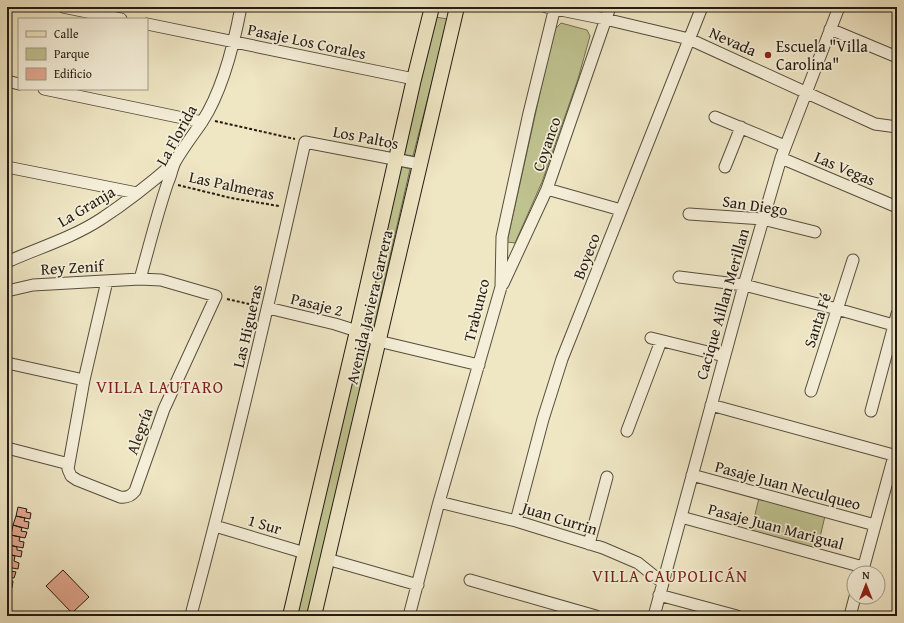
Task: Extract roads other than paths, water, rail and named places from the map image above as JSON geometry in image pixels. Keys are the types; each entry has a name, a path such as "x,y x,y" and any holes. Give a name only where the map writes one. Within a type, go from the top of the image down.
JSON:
{"main road":[{"name":"Avenida Javiera Carrera","path":"290,616 432,7"},
{"name":"Avenida Javiera Carrera","path":"314,616 458,7"}],"street":[{"path":"63,7 116,18"},
{"name":"La Florida","path":"140,279 174,163 193,133 202,122 213,102 234,42 241,7"},
{"name":"Coyanco","path":"501,287 547,190 610,7"},
{"name":"Boyeco","path":"516,521 543,419 562,359 702,7"},
{"name":"Cacique Aillan Merillan","path":"654,616 762,219 781,158 839,7"},
{"name":"Nevada","path":"552,8 689,39 875,124 897,127"},
{"name":"Trabunco","path":"409,616 501,287 502,237 552,8"},
{"name":"Pasaje Los Corales","path":"148,24 414,79"},
{"path":"830,29 897,57"},
{"path":"7,81 18,84"},
{"path":"49,90 202,122"},
{"path":"715,117 786,146"},
{"path":"725,167 741,127"},
{"name":"Los Paltos","path":"306,142 420,164"},
{"name":"Las Higueras","path":"192,610 215,526 268,308 306,142"},
{"name":"Las Vegas","path":"781,158 897,207"},
{"name":"La Granja","path":"7,262 59,241 100,219 137,193 174,163"},
{"path":"7,167 137,193"},
{"path":"547,190 621,210"},
{"name":"San Diego","path":"689,214 762,219 815,232"},
{"name":"Santa Fé","path":"811,391 853,260"},
{"path":"679,277 744,285 837,309 895,326"},
{"name":"Rey Zenif","path":"7,291 34,285 140,279"},
{"name":"Alegría","path":"69,464 68,469 71,476 120,498 128,497 135,491 164,409 216,296 160,280 140,279"},
{"path":"7,448 69,464 84,380 107,281"},
{"name":"Pasaje 2","path":"268,308 335,324 378,341 479,365"},
{"path":"870,411 895,326 897,314"},
{"path":"627,431 656,340 724,356"},
{"path":"7,363 84,380"},
{"path":"711,405 896,456 863,565"},
{"name":"Pasaje Juan Neculqueo","path":"692,475 875,525"},
{"path":"589,544 607,477"},
{"name":"Juan Currin","path":"440,502 516,521 589,544 638,563 663,583"},
{"name":"Pasaje Juan Marigual","path":"681,517 846,565"},
{"name":"1 Sur","path":"215,526 305,553"},
{"path":"327,559 418,585"},
{"path":"470,580 596,616"},
{"path":"659,595 738,616"},
{"path":"850,616 853,605"}],"place":[{"name":"Escuela \"Villa Carolina\"","path":"768,55"}],"district":[{"name":"VILLA LAUTARO","path":"160,386"},
{"name":"VILLA CAUPOLICÁN","path":"670,575"}]}
